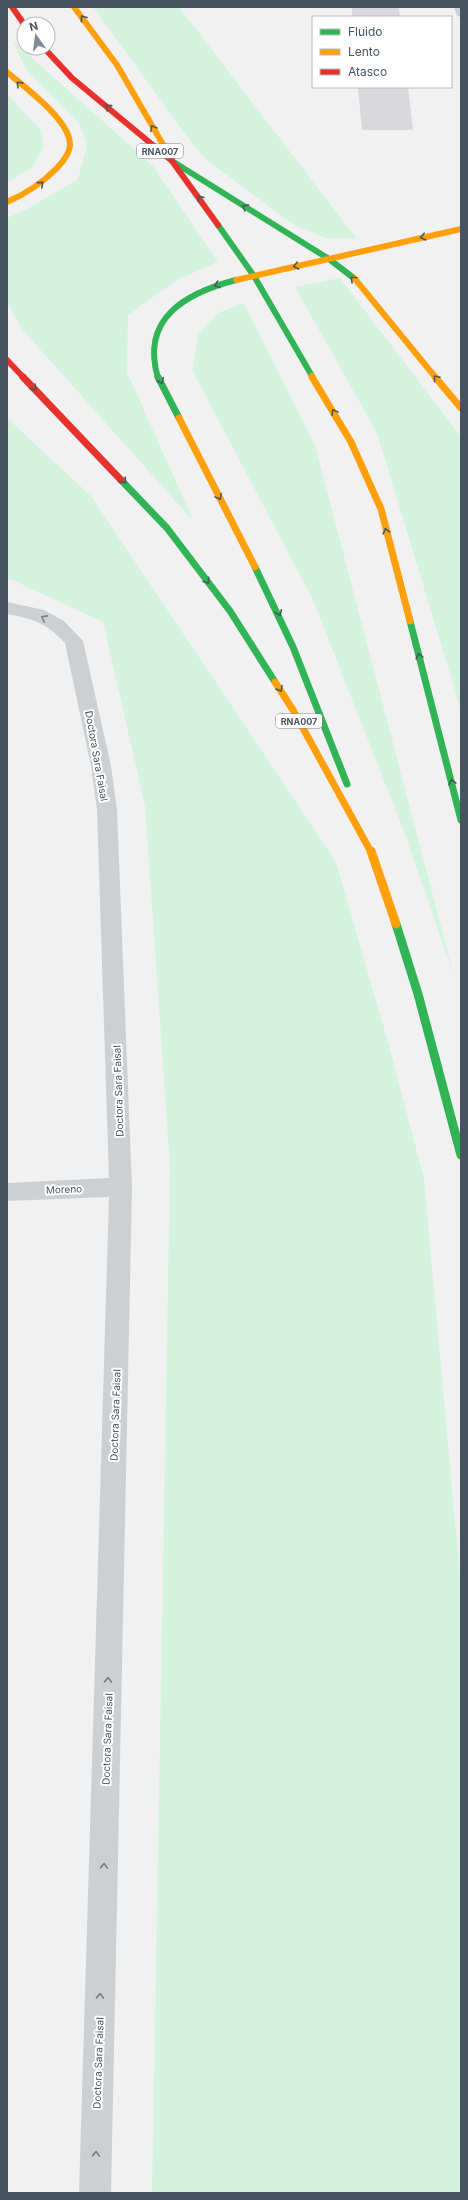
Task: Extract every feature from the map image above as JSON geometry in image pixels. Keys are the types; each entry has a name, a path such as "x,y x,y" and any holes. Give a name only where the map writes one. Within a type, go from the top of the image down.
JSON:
{"main road":[{"path":"12,7 18,16"},
{"path":"74,7 117,65 172,161 329,259 355,279 461,408"},
{"name":"RNA007","path":"51,56 72,78 172,161 254,276 351,442 381,509 461,820"},
{"path":"7,72 60,123 67,133 70,145 61,164 39,186 7,202"},
{"path":"374,857 300,662 274,603 206,474 156,372 153,352 155,332 167,313 194,294 221,283 461,229"},
{"name":"RNA007","path":"7,360 167,528 230,611 293,710 374,857 418,994 461,1155"}],"street":[{"path":"460,7 461,13"},
{"name":"Doctora Sara Faisal","path":"7,608 38,614 58,625 74,641 101,766 107,810 121,1187 95,2193"},
{"name":"Moreno","path":"7,1192 121,1187"}],"green space":[{"path":"93,7 179,7 357,239 325,238 294,225 208,161 194,146"},
{"path":"20,56 30,56 153,166 218,262 177,280 128,315 127,372 194,522 22,329 7,302 7,218 29,208 78,179 87,146 80,124 26,70"},
{"path":"7,94 40,129 44,147 32,168 7,182"},
{"path":"340,278 461,437 461,710 377,433 295,287"},
{"path":"244,303 315,445 454,976 403,829 312,598 192,370 199,333 218,313"},
{"path":"7,418 91,496 336,862 390,1049 424,1179 461,1587 461,2193 152,2193 170,1167 145,806 103,622 12,580 7,580"}],"building":[{"path":"352,7 399,7 400,16 352,16"},
{"path":"358,88 408,88 413,130 362,130"}],"traffic: fast":[{"path":"172,161 329,259 355,279"},
{"path":"218,225 254,276 312,376"},
{"path":"179,418 162,389 156,371 154,351 156,335 163,320 173,308 186,298 218,284 236,280"},
{"path":"121,480 167,528 230,611 275,682"},
{"path":"255,567 293,647 347,784"},
{"path":"410,621 461,820"},
{"path":"396,924 418,994 461,1155"}],"traffic: slow":[{"path":"74,7 117,65 165,148"},
{"path":"7,72 54,115 68,135 70,144 70,148 65,158 50,175 32,189 7,202"},
{"path":"236,280 461,229"},
{"path":"355,279 461,408"},
{"path":"312,376 351,442 381,509 410,621"},
{"path":"179,418 255,567"},
{"path":"275,682 293,710 374,857 396,924"}],"traffic: jam":[{"path":"12,7 18,16"},
{"path":"51,56 72,78 172,161 218,225"},
{"path":"7,360 121,480"}]}
